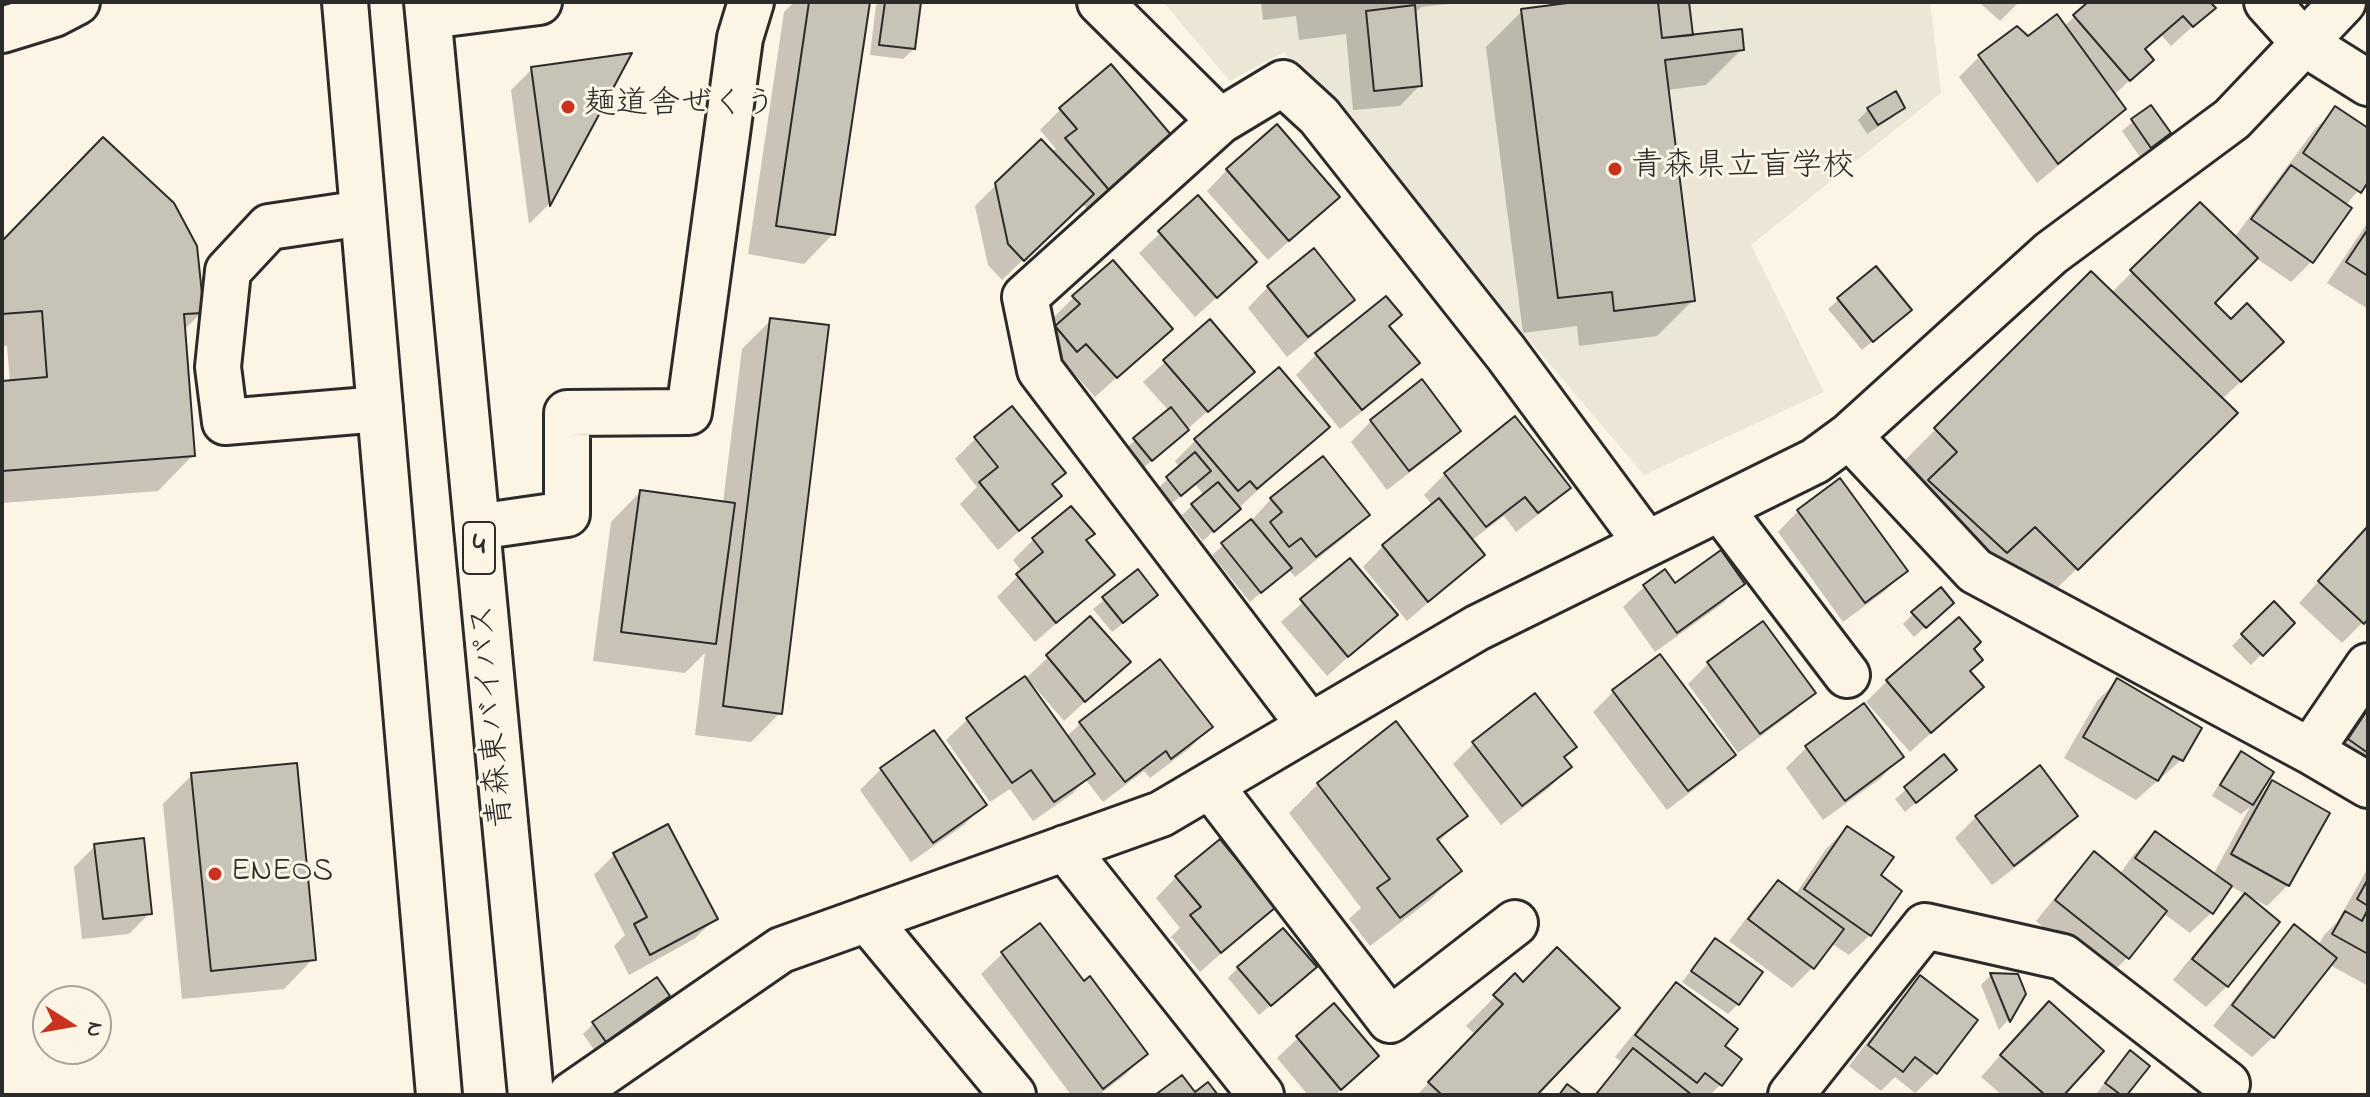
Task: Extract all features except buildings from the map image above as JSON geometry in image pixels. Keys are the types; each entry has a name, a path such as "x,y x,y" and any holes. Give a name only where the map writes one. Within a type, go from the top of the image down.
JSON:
{"main road":[{"path":"2,30 54,14 77,2"},
{"path":"345,2 439,1095"},
{"path":"428,9 539,2"},
{"path":"477,527 567,514 567,413 689,412 740,38 751,2"},
{"path":"1100,2 1220,121"},
{"path":"2267,2 2304,43 2368,83"},
{"path":"571,1095 781,950 1161,814 1477,628 1815,461 1849,436 2051,253 2232,119 2343,2"},
{"name":"青森東バイパス","path":"428,9 531,1095"},
{"path":"1310,726 1040,370 1025,297 1220,121 1283,83 1319,116 1506,353 1647,544"},
{"path":"363,213 269,227 258,238 228,271 218,367 225,422 380,409"},
{"path":"1849,436 1975,571 2368,785"},
{"path":"1720,508 1847,675"},
{"path":"2310,751 2368,666"},
{"path":"1210,785 1390,1020 1515,923"},
{"path":"1065,848 1261,1095"},
{"path":"867,919 1013,1095"},
{"path":"1791,1095 1925,926 2063,957 2227,1084"}],"shaded area":[{"name":"青森県立盲学校","path":"1163,2 1930,2 1941,93 1751,245 1824,392 1644,475 1284,52 1230,81"}],"place":[{"name":"麺道舎ぜくう","path":"568,107"},
{"name":"青森県立盲学校","path":"1615,169"},
{"name":"ENEOS","path":"215,874"}]}
